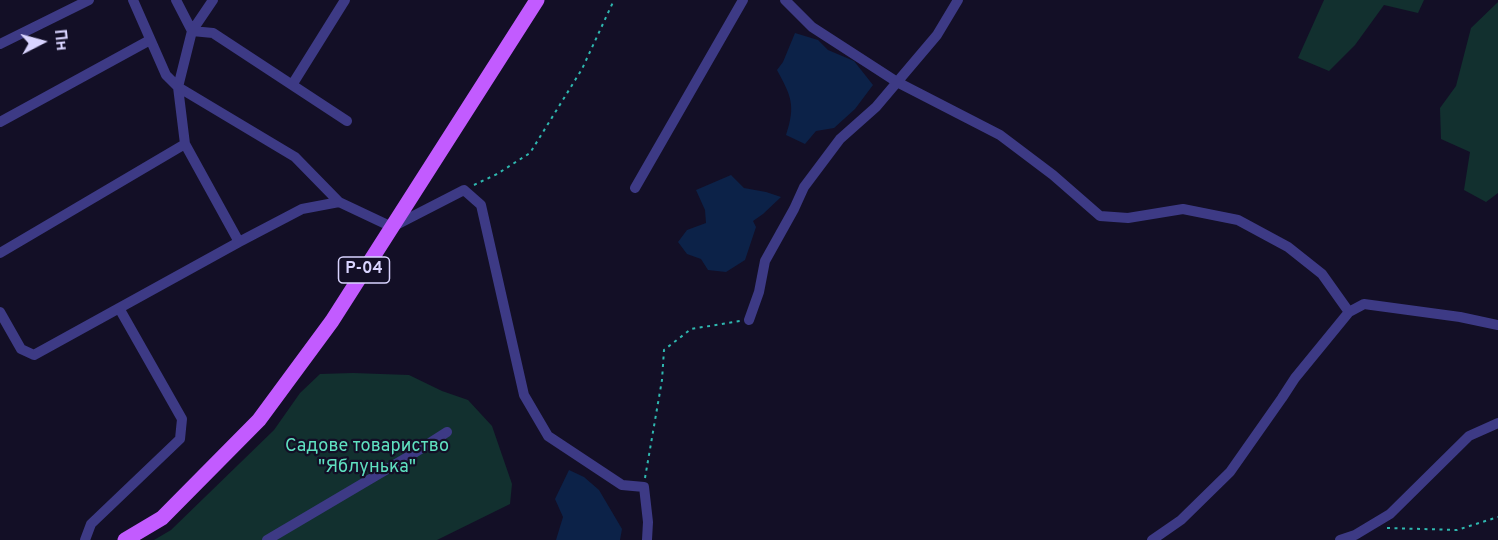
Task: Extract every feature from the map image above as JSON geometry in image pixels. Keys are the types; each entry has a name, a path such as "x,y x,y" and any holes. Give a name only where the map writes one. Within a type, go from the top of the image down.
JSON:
{"main road":[{"name":"Р-04","path":"125,540 162,518 259,420 332,321 537,0"}],"street":[{"path":"0,44 69,5 89,0"},
{"path":"133,0 166,75 178,87 295,157 339,202 392,227 464,190 481,205 524,395 548,436 622,485 644,487 648,522 647,540"},
{"path":"176,0 192,32"},
{"path":"213,0 192,32 178,87 185,144 239,242"},
{"path":"292,84 345,0"},
{"path":"635,188 743,0"},
{"path":"785,0 812,27 897,82 1000,135 1053,175 1100,216 1128,218 1183,209 1238,220 1288,247 1322,274 1349,312"},
{"path":"749,320 759,292 765,261 804,187 840,140 876,107 937,35 958,0"},
{"path":"192,32 213,33 347,121"},
{"path":"0,122 150,40"},
{"path":"0,253 185,144"},
{"path":"0,312 21,349 34,355 302,209 339,202"},
{"path":"1152,540 1180,520 1230,472 1295,378 1349,312 1364,304 1460,316 1498,325"},
{"path":"85,540 92,524 180,439 182,419 119,308"},
{"path":"1340,540 1355,535 1390,514 1469,436 1498,423"},
{"path":"267,540 447,432"}],"path":[{"path":"464,190 497,174 530,153 582,69 614,0"},
{"path":"644,487 662,380 664,350 691,329 749,320"},
{"path":"1378,530 1389,528 1457,530 1498,517"}],"green space":[{"path":"1324,0 1424,0 1418,13 1384,5 1355,45 1329,71 1298,58"},
{"path":"1498,2 1498,193 1486,202 1464,190 1470,152 1441,139 1440,108 1456,86 1471,28"},
{"name":"Садове товариство \"Яблунька\"","path":"320,374 409,375 442,391 468,400 492,426 512,484 510,504 437,540 154,540 171,530 274,430 300,393"}],"water":[{"path":"795,33 818,40 828,50 854,61 873,85 855,109 834,128 816,131 805,144 786,135 791,108 789,94 777,70 783,62"},
{"path":"731,175 744,188 781,197 753,221 756,227 745,260 726,272 708,270 701,259 687,254 678,242 687,230 706,223 705,210 696,190"},
{"path":"569,470 584,477 599,490 622,529 620,540 556,540 563,517 555,499"}]}
